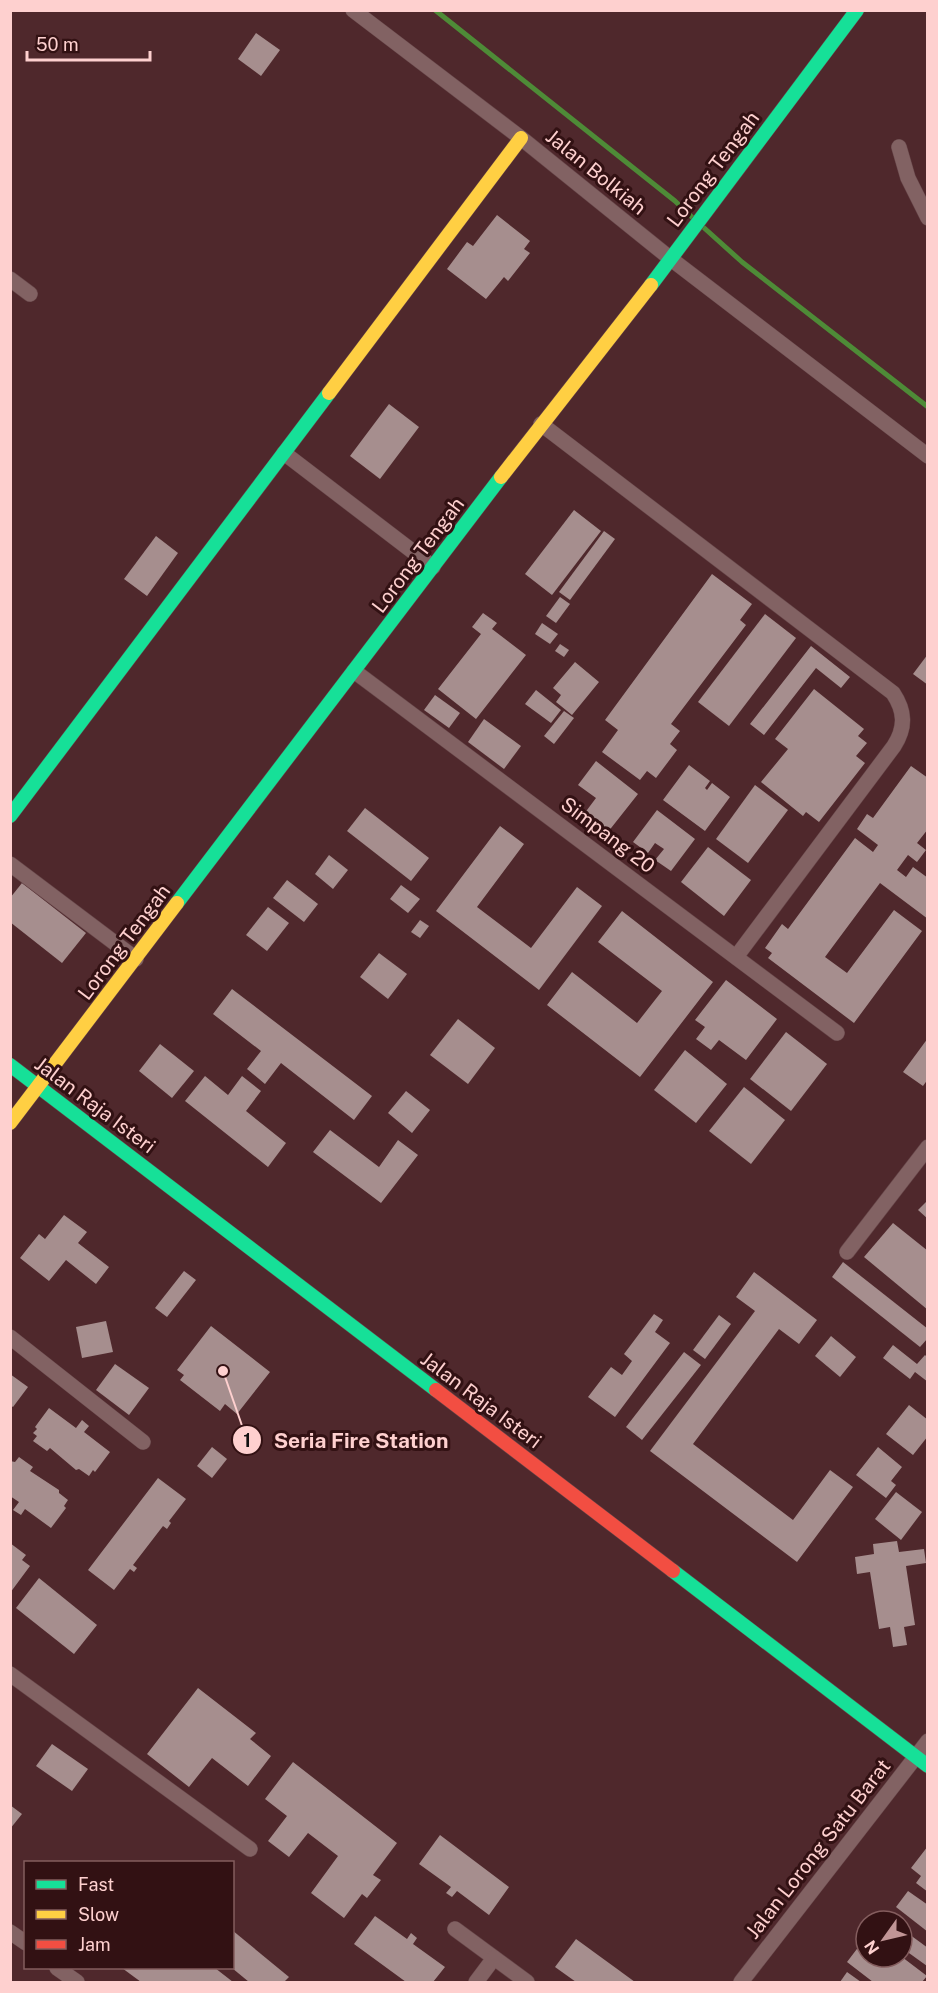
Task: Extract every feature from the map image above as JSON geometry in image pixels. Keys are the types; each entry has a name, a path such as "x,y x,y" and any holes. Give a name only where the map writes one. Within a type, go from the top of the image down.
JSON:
{"street":[{"name":"Jalan Bolkiah","path":"353,10 927,456"},
{"name":"Lorong Tengah","path":"10,1123 541,424 671,259 857,10"},
{"path":"10,816 520,138"},
{"path":"899,147 908,178 927,218"},
{"path":"10,279 30,294"},
{"path":"541,424 892,693 899,702 903,713 903,725 894,746 736,957"},
{"path":"284,453 433,567"},
{"name":"Simpang 20","path":"354,671 837,1033"},
{"path":"10,864 136,958"},
{"name":"Jalan Raja Isteri","path":"10,1065 922,1761"},
{"path":"847,1252 927,1147"},
{"path":"10,1337 143,1442"},
{"path":"10,1674 250,1849"},
{"name":"Jalan Lorong Satu Barat","path":"741,1983 922,1761 927,1741"},
{"path":"455,1929 527,1983"},
{"path":"10,1932 24,1942"},
{"path":"476,1983 494,1958"},
{"path":"58,1969 76,1983"}],"building":[{"path":"256,33 280,50 261,76 238,59"},
{"path":"497,215 530,241 524,249 530,253 508,281 504,277 486,299 447,269 467,242 473,246"},
{"path":"389,404 419,427 380,479 350,456"},
{"path":"574,510 601,531 552,595 525,574"},
{"path":"604,531 615,539 570,600 559,592"},
{"path":"156,536 178,553 147,596 124,579"},
{"path":"712,574 752,604 740,620 746,625 671,724 680,731 670,744 677,750 656,778 647,771 640,780 602,752 618,730 605,720"},
{"path":"560,597 570,604 556,623 546,616"},
{"path":"483,613 497,623 492,629 526,655 476,719 438,689 481,634 472,627"},
{"path":"765,614 796,638 729,726 698,702"},
{"path":"542,623 558,634 550,644 535,634"},
{"path":"560,644 569,650 564,657 555,651"},
{"path":"811,646 850,677 841,688 816,668 764,735 750,724"},
{"path":"928,654 928,685 913,674"},
{"path":"575,662 599,682 572,715 556,702 561,695 553,688"},
{"path":"814,689 864,729 858,736 867,743 856,756 865,763 819,822 806,812 803,816 761,782 788,749 775,739"},
{"path":"536,690 561,710 551,723 525,704"},
{"path":"435,695 460,713 449,728 424,710"},
{"path":"564,711 574,718 554,744 544,736"},
{"path":"484,719 521,746 504,769 468,742"},
{"path":"596,761 638,794 604,837 581,818 596,798 578,785"},
{"path":"689,765 710,781 705,788 707,790 712,783 730,797 705,831 663,800"},
{"path":"911,766 928,778 928,829 917,843 926,850 917,862 908,855 897,870 906,877 913,867 928,878 928,919 880,883 825,957 847,973 894,910 922,931 854,1023 768,958 772,953 765,948 782,924 788,929 855,838 873,852 878,845 857,829 867,814 873,818"},
{"path":"755,785 788,810 748,863 716,839"},
{"path":"365,808 429,858 411,881 347,831"},
{"path":"657,810 695,839 671,871 655,860 664,849 655,843 648,853 633,842"},
{"path":"500,826 524,844 477,907 531,948 577,887 602,906 539,990 436,911"},
{"path":"708,847 751,880 724,916 681,882"},
{"path":"329,855 348,870 333,889 315,874"},
{"path":"287,880 318,904 304,922 273,898"},
{"path":"22,883 86,933 62,963 10,922 10,898"},
{"path":"401,885 420,899 408,913 390,899"},
{"path":"268,907 289,923 267,951 246,935"},
{"path":"622,911 713,982 640,1077 547,1005 572,972 637,1023 662,991 598,942"},
{"path":"420,920 429,926 420,938 411,932"},
{"path":"379,953 407,974 388,999 360,977"},
{"path":"726,980 777,1019 746,1060 719,1040 711,1050 696,1039 705,1027 695,1020"},
{"path":"232,989 372,1096 354,1120 281,1063 265,1084 247,1069 261,1051 213,1014"},
{"path":"458,1019 495,1048 468,1084 430,1055"},
{"path":"786,1032 827,1064 791,1111 750,1079"},
{"path":"928,1038 928,1079 923,1086 903,1072"},
{"path":"160,1044 194,1071 172,1098 139,1071"},
{"path":"685,1050 727,1084 696,1123 654,1090"},
{"path":"205,1076 228,1095 242,1076 261,1091 246,1111 286,1143 268,1167 185,1101"},
{"path":"744,1087 785,1120 751,1164 709,1131"},
{"path":"406,1091 430,1110 412,1133 388,1113"},
{"path":"330,1130 379,1167 398,1140 418,1155 381,1203 313,1152"},
{"path":"928,1200 928,1219 918,1210"},
{"path":"64,1215 87,1232 78,1243 109,1267 96,1284 66,1260 49,1281 20,1258 39,1234 45,1239"},
{"path":"893,1223 928,1251 928,1310 864,1257"},
{"path":"843,1262 928,1329 928,1338 920,1347 832,1277"},
{"path":"184,1271 196,1280 167,1317 155,1308"},
{"path":"754,1272 817,1320 799,1344 779,1329 693,1444 793,1520 830,1470 853,1487 797,1562 650,1451 755,1311 736,1297"},
{"path":"654,1314 663,1320 655,1332 670,1343 615,1417 588,1397 611,1367 622,1375 632,1361 624,1354"},
{"path":"719,1315 731,1324 705,1359 693,1350"},
{"path":"106,1321 113,1352 82,1358 76,1327"},
{"path":"211,1326 270,1372 237,1414 225,1404 220,1411 180,1380 184,1375 177,1370"},
{"path":"831,1336 856,1357 840,1377 815,1356"},
{"path":"893,1345 917,1364 925,1355 928,1358 928,1382 915,1372 910,1379 883,1358"},
{"path":"684,1352 701,1365 642,1440 626,1427"},
{"path":"115,1364 149,1388 129,1415 96,1390"},
{"path":"10,1374 28,1387 13,1407 10,1405"},
{"path":"909,1405 928,1420 928,1436 913,1455 886,1434"},
{"path":"49,1408 76,1428 82,1420 89,1426 84,1432 110,1452 95,1472 93,1470 89,1476 79,1469 76,1470 50,1448 47,1451 33,1441 37,1436 33,1433 37,1429 35,1427"},
{"path":"212,1447 227,1459 212,1478 197,1466"},
{"path":"878,1447 902,1467 891,1481 896,1485 886,1498 856,1475"},
{"path":"19,1457 33,1467 30,1471 59,1490 59,1493 68,1500 64,1506 66,1508 51,1528 25,1509 21,1515 13,1510 19,1502 10,1496 10,1461 15,1462"},
{"path":"158,1478 186,1499 169,1521 171,1523 167,1529 163,1526 133,1565 137,1568 134,1572 130,1569 114,1590 88,1570"},
{"path":"896,1492 922,1512 901,1540 875,1519"},
{"path":"897,1541 899,1552 924,1549 926,1563 906,1566 915,1625 904,1627 907,1645 893,1647 890,1627 879,1629 870,1572 857,1574 855,1557 874,1554 873,1544"},
{"path":"10,1543 26,1555 22,1560 30,1566 10,1593"},
{"path":"39,1578 97,1625 74,1654 16,1608"},
{"path":"198,1688 256,1733 250,1739 271,1756 248,1786 212,1758 189,1787 147,1754"},
{"path":"52,1744 88,1769 72,1791 36,1766"},
{"path":"293,1762 397,1843 373,1875 381,1880 367,1898 362,1894 344,1918 311,1893 338,1856 308,1833 289,1857 268,1841 287,1816 265,1799"},
{"path":"10,1805 22,1814 10,1829"},
{"path":"440,1835 509,1887 489,1915 457,1891 452,1897 446,1893 451,1887 419,1864"},
{"path":"928,1846 928,1892 916,1883 921,1876 911,1868"},
{"path":"908,1891 928,1905 928,1932 914,1921 914,1909 896,1907"},
{"path":"375,1916 407,1939 411,1933 417,1938 413,1944 445,1967 433,1982 406,1982 354,1944"},
{"path":"234,1932 289,1977 284,1982 249,1982 233,1969"},
{"path":"914,1938 928,1948 927,1966 914,1957"},
{"path":"576,1939 635,1982 576,1982 555,1967"},
{"path":"854,1953 854,1967 847,1962"},
{"path":"914,1966 927,1976 922,1982 873,1982 856,1969 914,1969"},
{"path":"123,1969 216,1969 233,1982 141,1982"},
{"path":"847,1972 861,1982 840,1982"}],"waterway":[{"path":"435,10 675,201 695,220"},
{"path":"702,226 742,262 928,407"}],"traffic: fast":[{"path":"651,285 857,10"},
{"path":"10,816 329,393"},
{"path":"177,903 501,477"},
{"path":"10,1065 436,1390"},
{"path":"673,1571 928,1766"}],"traffic: slow":[{"path":"329,393 521,138"},
{"path":"501,477 651,285"},
{"path":"10,1123 177,903"}],"traffic: jam":[{"path":"436,1390 673,1571"}],"place":[{"name":"Seria Fire Station","path":"223,1371"}]}
